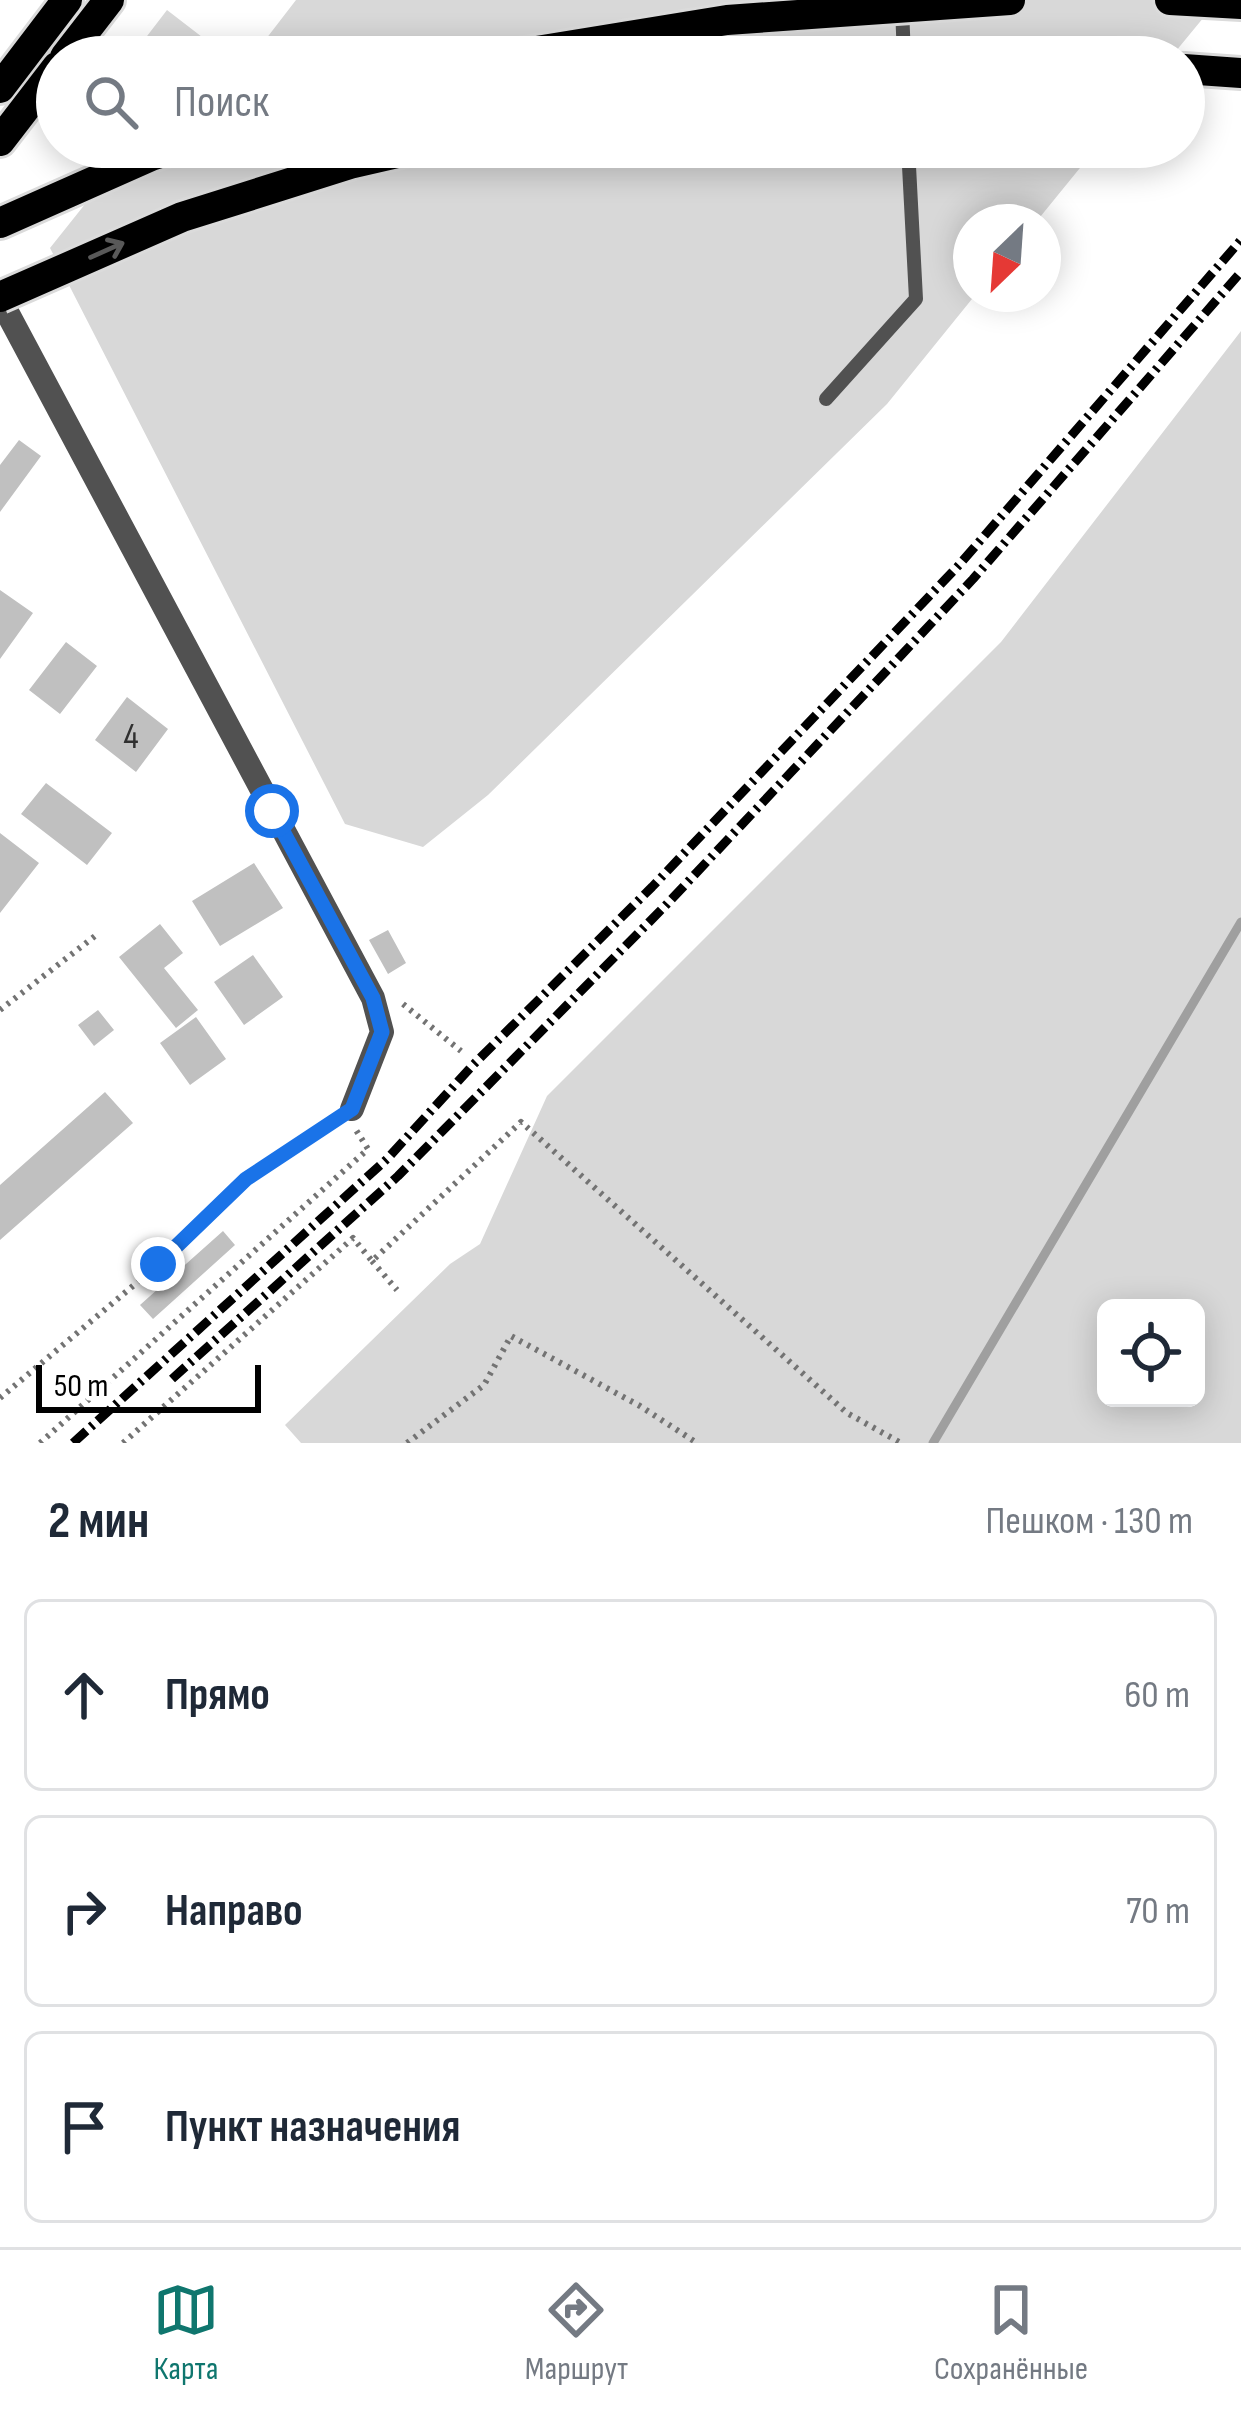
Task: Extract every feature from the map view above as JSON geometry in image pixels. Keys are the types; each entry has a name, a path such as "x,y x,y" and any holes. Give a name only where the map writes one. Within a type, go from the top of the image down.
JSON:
{"main road":[{"path":"40,36 68,0"},
{"path":"81,36 109,0"},
{"path":"629,36 727,20 1010,0"},
{"path":"1170,0 1241,4"},
{"path":"0,88 36,41"},
{"path":"1205,70 1241,73"},
{"path":"0,141 36,94"},
{"path":"0,223 124,168"},
{"path":"0,298 182,217 337,168"}],"street":[{"path":"0,298 373,998 382,1032 353,1127"}],"lane":[{"path":"901,0 903,36"},
{"path":"826,399 916,299 909,168"}],"path":[{"path":"0,1010 95,937"},
{"path":"372,1261 521,1122 847,1413 901,1443"},
{"path":"0,1398 158,1264 246,1179 353,1127 364,1152 40,1443"},
{"path":"123,1443 353,1238 397,1290"},
{"path":"407,1443 484,1384 511,1336 640,1406 697,1443"}],"shaded area":[{"path":"296,0 1218,0 1188,36 268,36"},
{"path":"167,10 201,36 147,36"},
{"path":"114,168 1080,168 1051,204 953,204 953,312 961,312 887,404 488,795 423,847 345,824 50,248"},
{"path":"1241,331 1241,1443 301,1443 285,1425 450,1264 480,1244 547,1096 1001,642"}],"building":[{"path":"19,440 41,456 0,512 0,465"},
{"path":"0,590 33,613 0,659"},
{"path":"66,642 97,666 60,714 29,690"},
{"path":"127,697 168,729 136,772 95,740"},
{"path":"46,783 112,833 87,865 21,814"},
{"path":"0,833 39,863 0,913"},
{"path":"254,863 283,908 220,946 192,901"},
{"path":"160,924 183,953 164,968 198,1010 176,1028 119,957"},
{"path":"388,930 406,963 388,974 369,940"},
{"path":"253,955 283,997 244,1025 214,982"},
{"path":"98,1010 114,1030 94,1046 78,1025"},
{"path":"196,1017 226,1059 190,1085 160,1043"},
{"path":"105,1092 133,1123 0,1240 0,1185"},
{"path":"223,1231 235,1245 153,1319 140,1305"}],"waterway":[{"path":"933,1443 1241,922"}],"railway":[{"path":"73,1443 387,1159 473,1065 652,887 959,565 1241,240"},
{"path":"172,1379 398,1176 667,904 973,579 1241,272"}],"route":[{"path":"158,1264 246,1179 352,1109 382,1032 373,998 272,811"}]}
